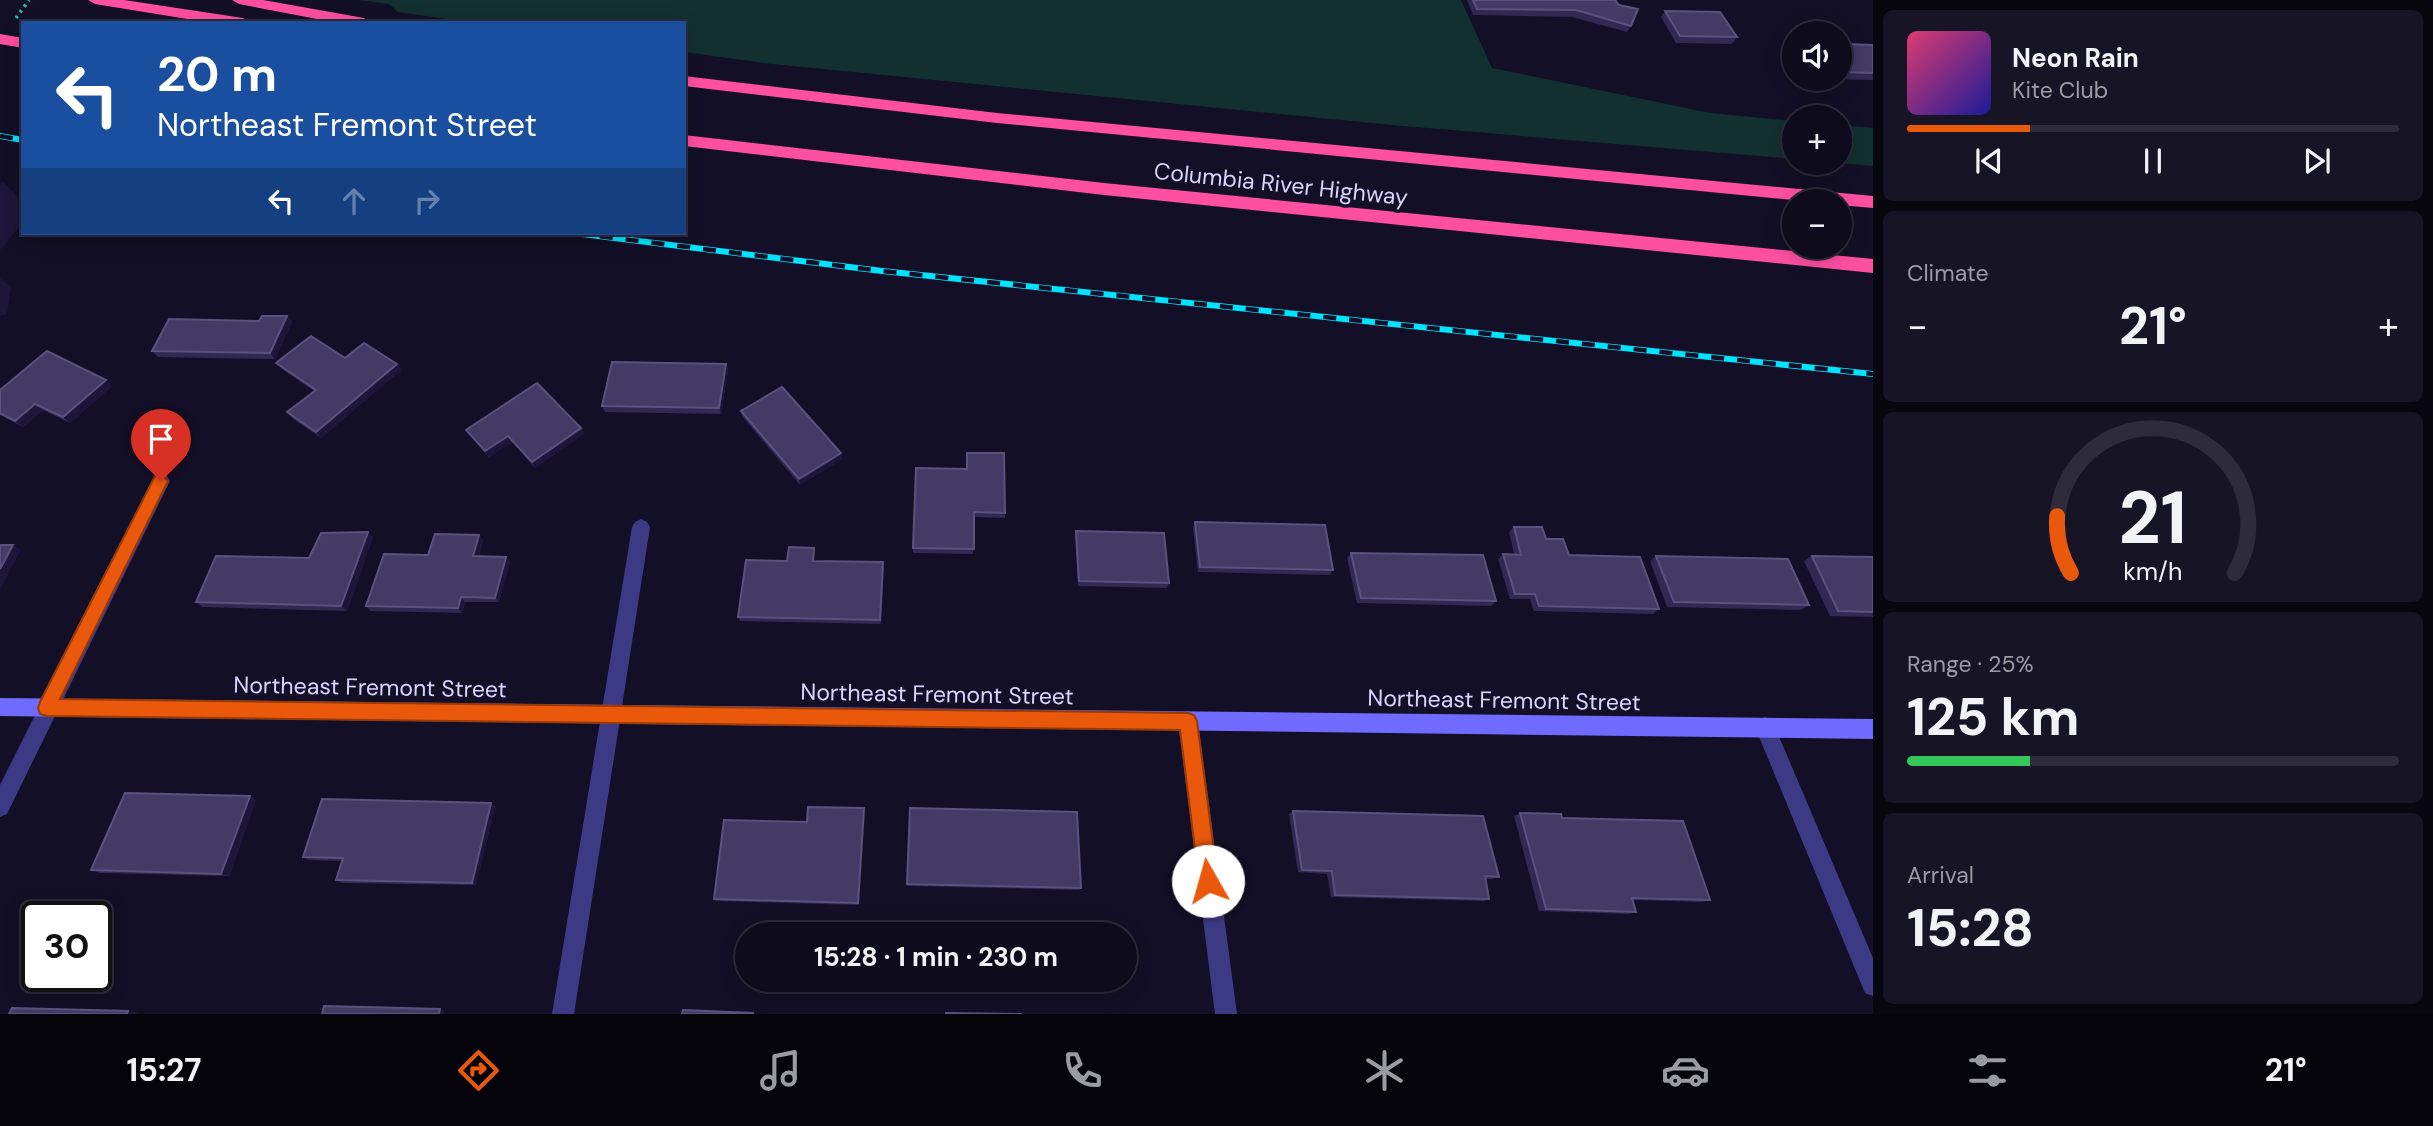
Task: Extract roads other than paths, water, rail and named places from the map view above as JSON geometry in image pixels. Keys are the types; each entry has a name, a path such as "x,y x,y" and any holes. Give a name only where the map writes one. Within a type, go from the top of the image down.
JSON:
{"highway":[{"path":"95,0 228,21"},
{"path":"239,0 353,21"},
{"path":"0,39 21,43"},
{"name":"Columbia River Highway","path":"686,79 773,93 1110,129 1873,202"},
{"name":"Columbia River Highway","path":"686,140 1104,189 1873,266"}],"main road":[{"name":"Northeast Fremont Street","path":"0,708 1873,729"}],"street":[{"path":"0,807 161,481"},
{"path":"563,1014 640,527"},
{"path":"1188,721 1226,1014"},
{"path":"1765,727 1873,985"}],"railway":[{"path":"0,136 21,140"},
{"path":"590,235 882,271 1873,374"}]}
